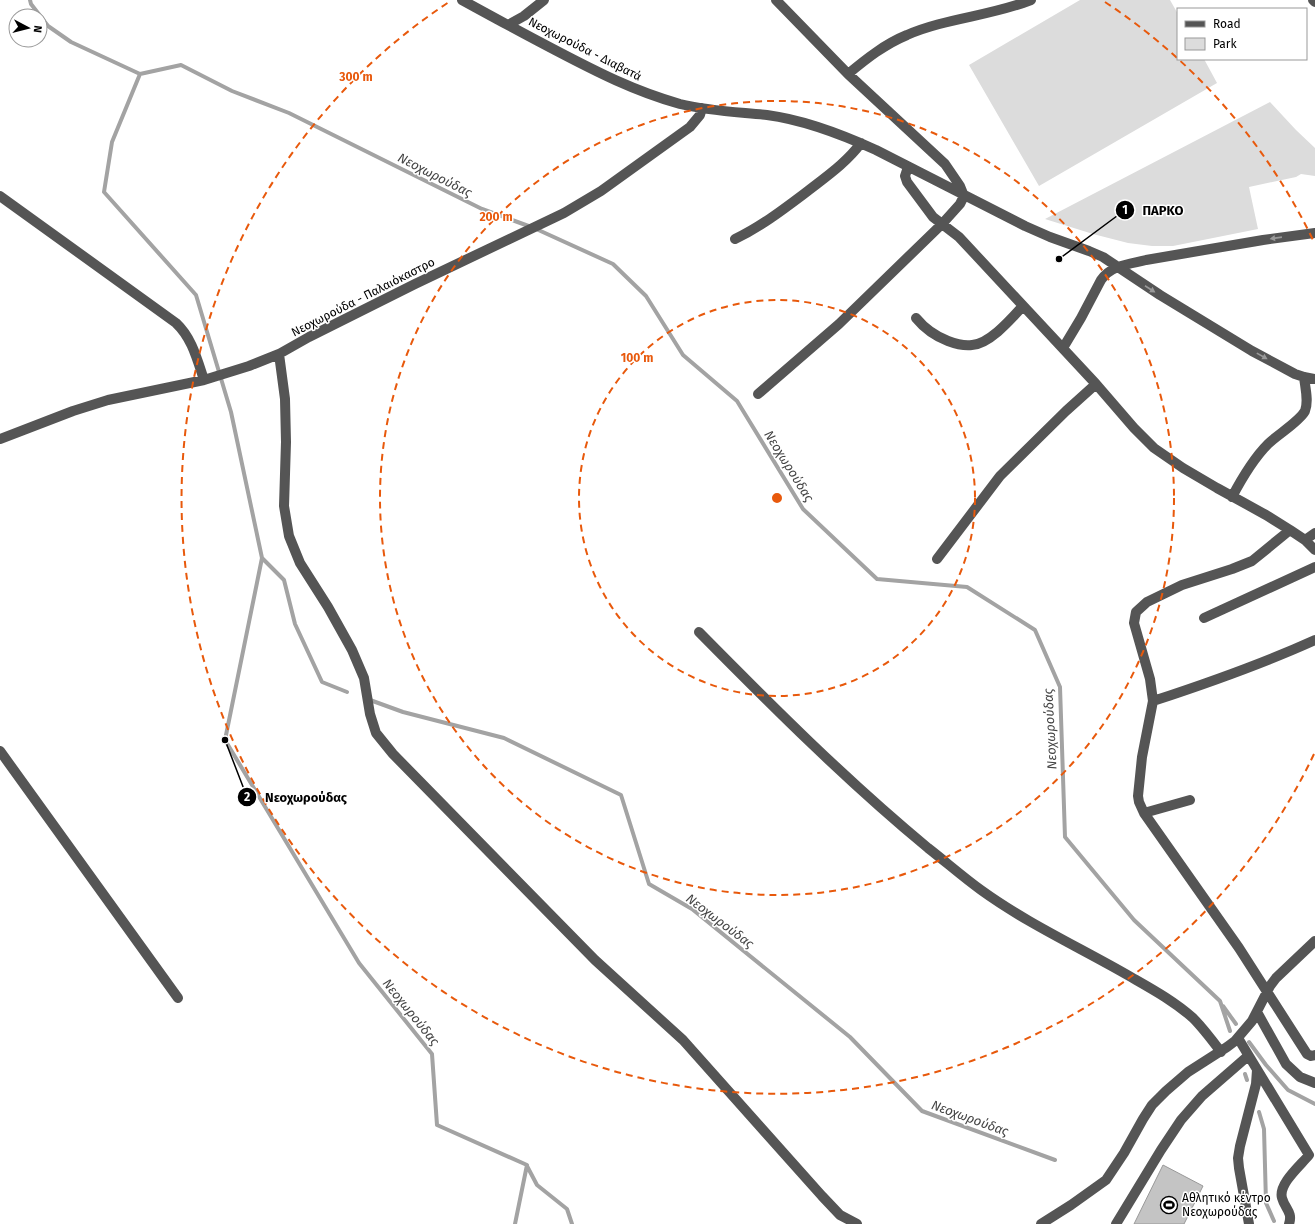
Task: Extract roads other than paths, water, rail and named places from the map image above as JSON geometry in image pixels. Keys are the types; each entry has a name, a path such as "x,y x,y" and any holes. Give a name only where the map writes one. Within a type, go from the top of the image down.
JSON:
{"street":[{"name":"Νεοχωρούδα - Διαβατά","path":"462,0 623,85 650,95 702,108 790,119 825,129 861,143 964,196 1050,237 1096,254 1241,344 1295,374 1315,379"},
{"path":"508,25 524,16 544,0"},
{"path":"758,394 839,324 942,224 960,204 964,196 956,179 945,164 848,74 776,0"},
{"path":"848,74 888,44 908,34 1008,8 1030,0"},
{"name":"Νεοχωρούδα - Παλαιόκαστρο","path":"0,439 73,411 108,400 204,380 249,366 279,354 309,337 415,284 564,213 601,191 690,127 700,115 702,108"},
{"path":"735,239 760,226 788,207 843,163 861,143"},
{"path":"908,167 905,176 906,182 933,217 959,237 1096,384 1134,428 1158,451 1183,468 1290,530 1305,540 1315,550"},
{"path":"0,196 176,323 187,335 192,345 204,380"},
{"path":"1063,348 1082,318 1101,280 1106,273 1118,267 1146,260 1262,240 1315,233"},
{"path":"916,318 929,332 943,339 958,345 974,345 988,339 1003,327 1023,306"},
{"path":"279,354 285,399 286,456 284,506 289,536 300,563 328,607 352,650 364,678 370,714 376,733 393,754 595,960 683,1040 840,1215 857,1224"},
{"path":"1232,497 1259,453 1304,412 1306,404 1304,377"},
{"path":"937,559 1000,476 1066,411 1096,384"},
{"path":"1290,530 1252,561 1182,585 1147,602 1136,612 1134,623 1150,679 1153,701 1138,786 1139,802 1144,813 1172,851 1307,1054 1311,1056 1315,1055"},
{"path":"1305,540 1315,534"},
{"path":"1204,618 1315,567"},
{"path":"699,632 780,714 846,777 952,867 981,890 1024,919 1118,969 1175,1004 1193,1018 1221,1052"},
{"path":"1153,701 1270,660 1315,640"},
{"path":"0,751 178,998"},
{"path":"1144,813 1190,800"},
{"path":"1041,1224 1106,1180 1124,1153 1143,1119 1158,1098 1188,1072 1221,1052 1238,1038 1252,1021 1276,978 1315,941"},
{"path":"1257,1012 1286,1064 1300,1077 1315,1083"},
{"path":"1238,1038 1309,1155 1286,1181 1281,1190 1282,1198 1290,1216 1289,1224"},
{"path":"1116,1224 1181,1120 1202,1096 1248,1056"},
{"path":"1249,1224 1238,1158 1256,1084 1257,1070"}],"waterway":[{"name":"Νεοχωρούδας","path":"30,0 31,4 48,26 71,42 140,74 181,65 232,91 289,113 482,209 534,228 613,264 646,296 683,355 737,401 803,509 877,579 967,587 1035,630 1060,687 1065,837 1134,920 1220,1001 1230,1031"},
{"name":"Νεοχωρούδας","path":"140,74 112,142 104,192 196,295 231,412 262,558 225,740 359,963 432,1054 437,1125 527,1165 515,1224"},
{"name":"Νεοχωρούδας","path":"262,558 284,580 295,624 322,682 347,692"},
{"name":"Νεοχωρούδας","path":"370,700 403,712 504,738 621,795 649,884 692,909 850,1037 922,1111 1055,1160"},
{"path":"1223,1006 1236,1024"},
{"path":"1249,1042 1266,1065 1288,1090 1315,1104"},
{"name":"Νεοχωρούδας","path":"1245,1074 1247,1080"},
{"name":"Νεοχωρούδας","path":"1259,1112 1264,1129 1266,1203 1274,1221"},
{"path":"527,1166 537,1185 567,1209 572,1224"}],"place":[{"name":"ΠΑΡΚΟ","path":"1059,259"},
{"name":"Νεοχωρούδας","path":"225,740"},
{"name":"Αθλητικό κέντρο Νεοχωρούδας","path":"1169,1205"}]}
